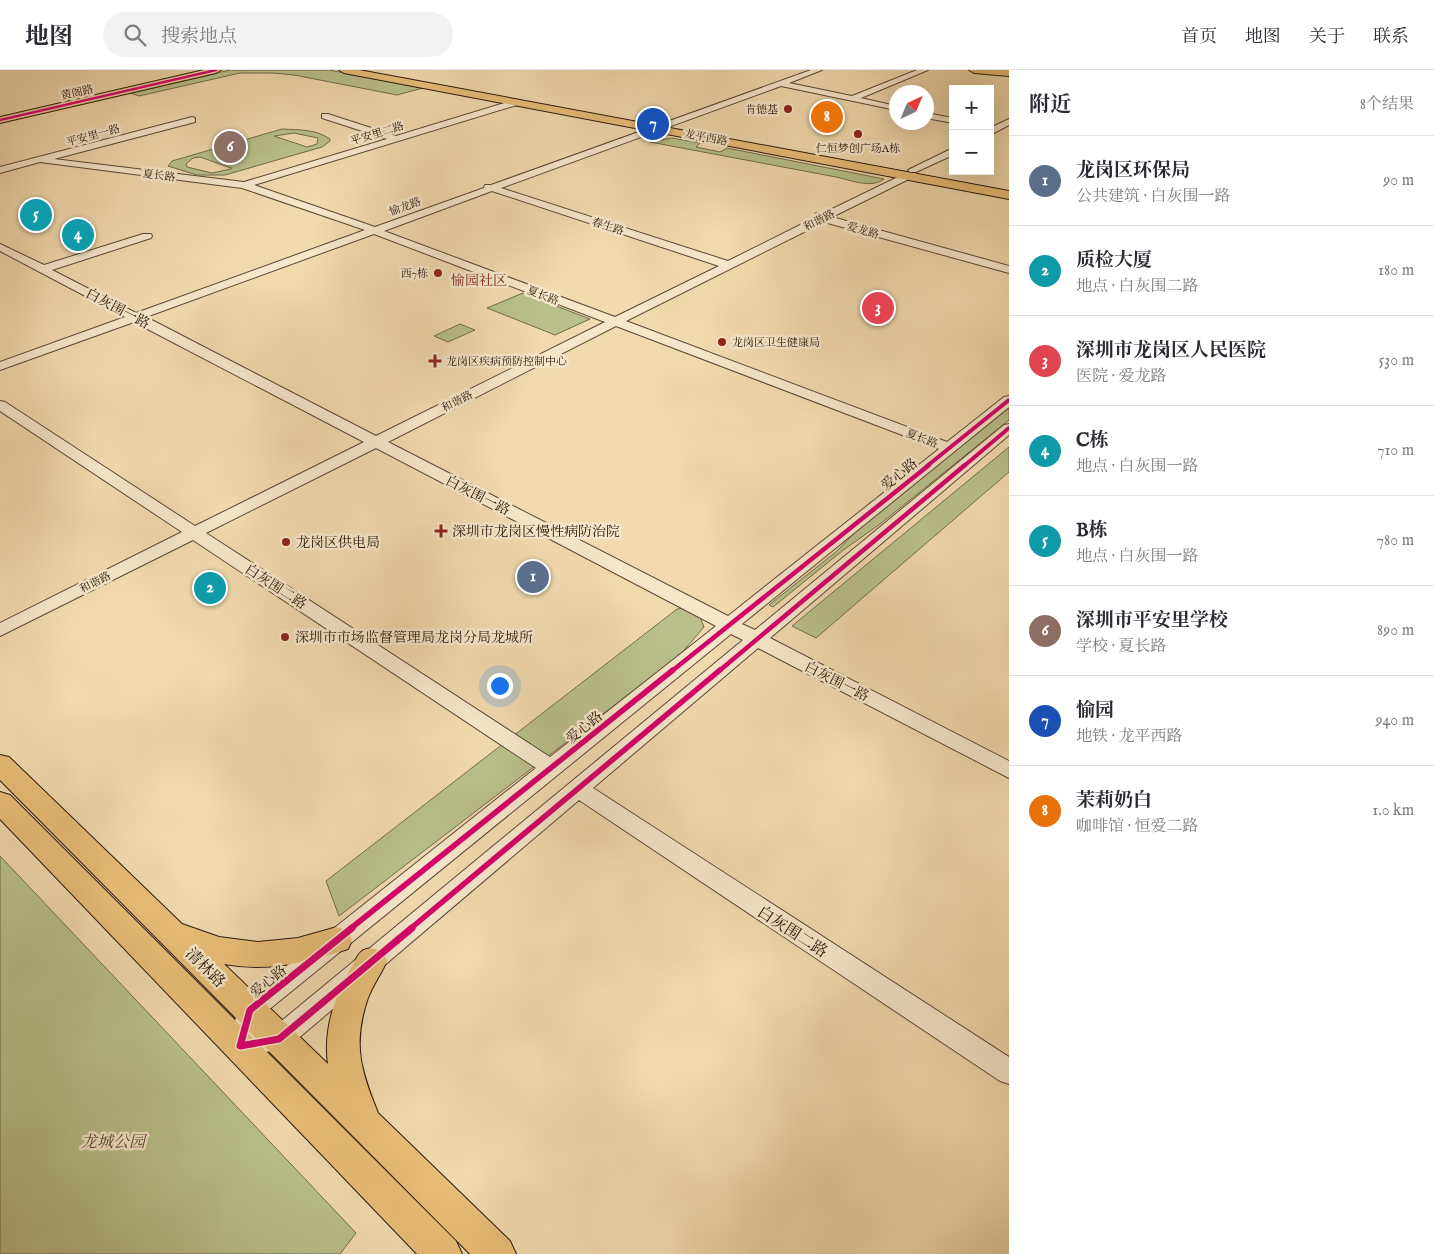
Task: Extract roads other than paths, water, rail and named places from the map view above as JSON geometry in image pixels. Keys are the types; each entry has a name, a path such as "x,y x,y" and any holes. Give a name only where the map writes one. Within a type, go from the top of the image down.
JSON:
{"main road":[{"name":"黄阁路","path":"0,118 205,70"},
{"name":"黄阁路","path":"0,118 216,70"},
{"name":"龙平西路","path":"344,70 703,132 914,173 1009,189"},
{"name":"龙平西路","path":"363,70 622,122 658,124 682,133 897,173 914,173 1009,195"},
{"path":"974,70 1008,71"},
{"path":"686,118 684,121 686,126 703,132"},
{"path":"622,122 635,127 636,134 658,132 682,133"},
{"name":"清林路","path":"0,764 497,1254"},
{"path":"0,802 443,1254"},
{"path":"167,928 199,945 229,954 252,956 285,954 312,949 336,940"},
{"path":"371,1130 350,1093 342,1060 343,1030 351,1002 359,981 372,961"}],"street":[{"name":"愉龙路","path":"658,124 686,118 809,70"},
{"name":"愉龙路","path":"0,366 137,314 636,134 658,124 818,70"},
{"path":"852,99 924,70"},
{"path":"778,83 889,107"},
{"name":"平安里二路","path":"244,185 517,102"},
{"path":"325,116 396,139"},
{"path":"934,117 949,120"},
{"name":"平安里一路","path":"0,170 192,120"},
{"path":"994,129 1009,122"},
{"path":"994,130 1009,133"},
{"name":"和谐路","path":"823,216 905,178 949,152"},
{"name":"夏长路","path":"41,160 244,185 371,229 948,448"},
{"name":"和谐路","path":"0,630 191,530 823,216 899,176 897,173"},
{"name":"春生路","path":"489,187 726,264"},
{"name":"爱龙路","path":"823,216 1009,269"},
{"path":"48,268 147,236"},
{"name":"白灰围一路","path":"0,240 48,268 760,636 1009,770"},
{"name":"白灰围一路","path":"0,247 48,268"},
{"name":"愉龙路","path":"0,360 137,314"},
{"name":"爱心路","path":"240,1046 250,1010 1009,400"},
{"name":"白灰围二路","path":"0,405 552,768"},
{"path":"240,1046 279,1039 1009,428"},
{"name":"和谐路","path":"0,620 191,530"},
{"name":"白灰围一路","path":"760,636 1009,759"},
{"name":"白灰围二路","path":"578,790 1009,1072"}],"place":[{"name":"肯德基","path":"788,109"},
{"name":"茉莉奶白","path":"827,117"},
{"name":"愉园","path":"653,124"},
{"name":"仁恒梦创广场A栋","path":"858,134"},
{"name":"深圳市平安里学校","path":"230,147"},
{"name":"B栋","path":"36,215"},
{"name":"C栋","path":"78,235"},
{"name":"西7栋","path":"438,273"},
{"name":"深圳市龙岗区人民医院","path":"878,308"},
{"name":"龙岗区卫生健康局","path":"722,342"},
{"name":"龙岗区疾病预防控制中心","path":"435,361"},
{"name":"深圳市龙岗区慢性病防治院","path":"441,531"},
{"name":"龙岗区供电局","path":"286,542"},
{"name":"龙岗区环保局","path":"533,577"},
{"name":"质检大厦","path":"210,588"},
{"name":"深圳市市场监督管理局龙岗分局龙城所","path":"285,637"}],"district":[{"name":"愉园社区","path":"479,280"}],"park label":[{"name":"龙城公园","path":"113,1141"}]}
